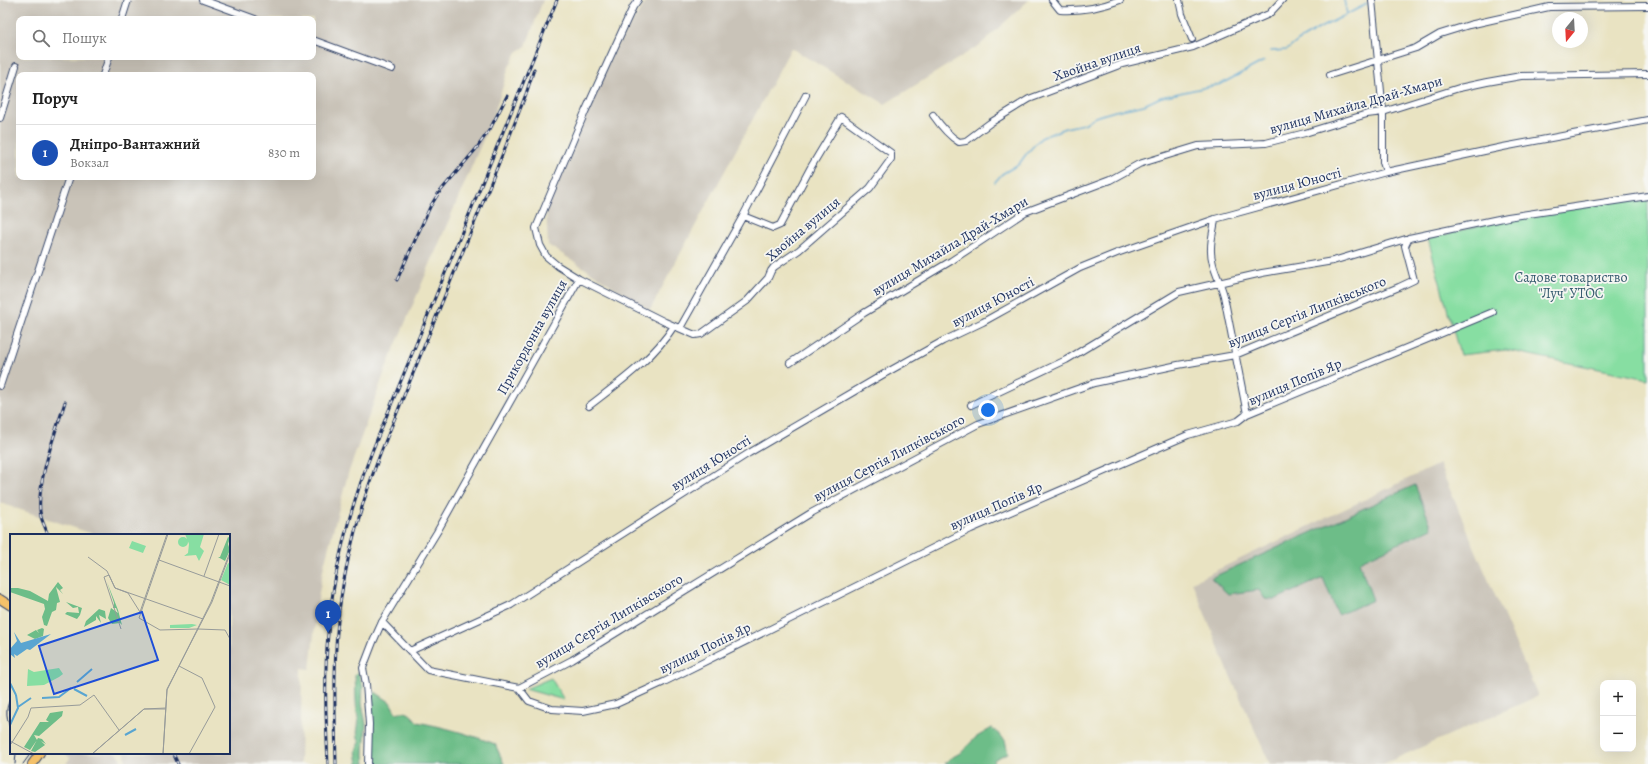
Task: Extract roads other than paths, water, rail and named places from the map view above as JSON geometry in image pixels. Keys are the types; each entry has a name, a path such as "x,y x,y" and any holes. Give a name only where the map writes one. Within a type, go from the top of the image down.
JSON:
{"main road":[{"path":"0,599 10,605"},
{"path":"32,764 39,754"}],"street":[{"path":"123,16 128,0"},
{"path":"203,0 247,16"},
{"name":"Прикордонна вулиця","path":"368,764 369,724 366,684 363,668 365,660 382,622 437,532 579,279 558,266 546,256 540,245 536,228 585,112 633,7 638,0"},
{"path":"1052,0 1060,10 1106,5 1120,0"},
{"path":"1179,0 1182,14 1192,39"},
{"name":"Хвойна вулиця","path":"933,114 938,122 953,138 959,142 966,140 1029,99 1122,64 1193,47 1269,14 1282,0"},
{"path":"1372,0 1383,112 1384,162 1386,172"},
{"path":"1330,75 1416,48 1440,34 1469,25 1549,7 1648,6"},
{"path":"316,41 392,69"},
{"path":"104,72 108,60"},
{"path":"0,118 16,66"},
{"name":"вулиця Михайла Драй-Хмари","path":"790,363 864,313 951,261 1025,212 1110,180 1139,164 1174,152 1198,146 1266,143 1367,114 1383,112 1459,88 1521,76 1648,74"},
{"path":"579,279 680,328 743,216 806,95"},
{"name":"Хвойна вулиця","path":"680,328 696,335 701,334 747,301 768,278 774,267 799,250 870,188 891,159 891,153 841,117 818,155 780,225 773,228 743,216"},
{"name":"вулиця Юності","path":"410,651 511,604 749,453 943,341 983,322 1080,268 1117,253 1215,219 1386,172 1503,147 1648,120"},
{"path":"0,386 69,180"},
{"name":"вулиця Сергія Липківського","path":"971,405 1066,360 1179,292 1262,273 1333,261 1409,238 1508,216 1648,196"},
{"path":"1215,219 1211,248 1215,271 1220,283 1247,414"},
{"name":"вулиця Сергія Липківського","path":"519,688 572,660 811,513 978,424 1094,382 1235,355 1414,280 1405,246 1409,238"},
{"name":"вулиця Попів Яр","path":"519,688 530,701 552,709 583,711 616,704 664,682 971,529 1161,446 1188,435 1238,421 1247,414 1493,312"},
{"path":"589,406 629,376 664,341 674,326"},
{"path":"382,622 428,670 519,688"}],"waterway":[{"path":"1344,0 1347,14"},
{"path":"1271,51 1287,50 1298,41 1320,28 1367,4"},
{"path":"995,182 1002,174 1019,164 1041,138 1065,128 1084,124 1095,117 1144,105 1161,97 1221,84 1264,61"}],"tram line":[{"path":"10,700 7,706 7,718 10,728"},
{"path":"15,764 16,754"},
{"path":"23,764 30,754"}],"railway":[{"path":"328,764 326,683 330,610 338,563 350,517 373,449 557,0"},
{"path":"336,764 335,688 337,630 342,591 355,531 381,452 505,148 534,69"},
{"path":"397,280 430,207 438,194 476,149 490,129 507,96"},
{"path":"48,534 41,517 41,491 47,460 65,402"},
{"path":"173,754 178,764"}],"place":[{"name":"Дніпро-Вантажний","path":"328,633"}],"park label":[{"name":"Садове товариство \"Луч\" УТОС","path":"1571,286"}]}
